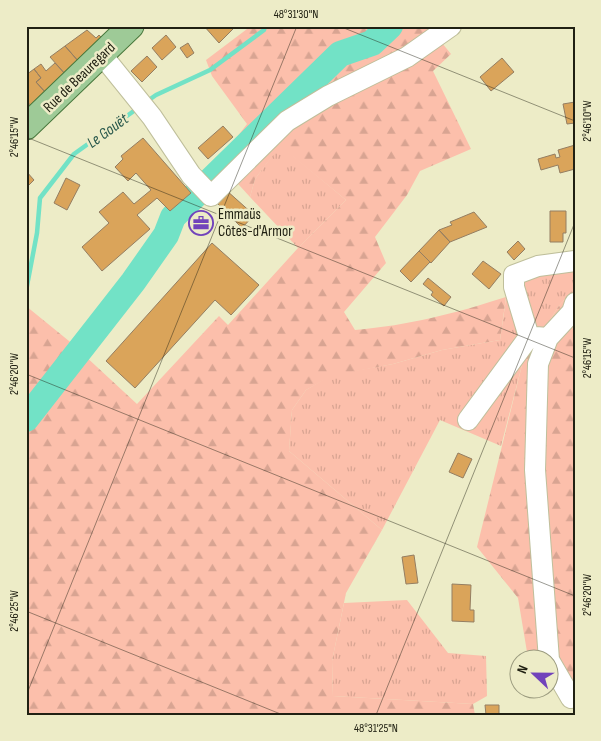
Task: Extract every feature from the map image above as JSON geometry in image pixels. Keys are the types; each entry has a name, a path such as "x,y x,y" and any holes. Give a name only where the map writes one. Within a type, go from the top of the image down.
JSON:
{"main road":[{"name":"Rue de Beauregard","path":"26,127 131,26"}],"street":[{"path":"102,55 146,110 192,175 211,196 287,121 328,96 407,57 451,26"},
{"path":"571,698 549,660 535,470 538,338 514,287 514,275 538,266 575,261"},
{"path":"468,420 538,338 572,312 575,303"}],"green space":[{"path":"251,26 440,26 433,32 451,54 433,71 471,149 420,171 407,195 375,237 386,263 344,312 355,330 431,318 506,297 500,340 442,350 393,364 331,376 306,390 292,410 289,451 382,530 346,593 332,661 333,696 473,704 475,715 26,715 26,306 69,341 137,404 219,316 228,325 298,248 346,200 280,146 255,179 250,197 218,162 247,124 212,76 206,60"},
{"path":"280,145 346,200 298,248 250,197 255,179"},
{"path":"575,255 575,287 558,307 522,365 501,446 440,420 382,530 289,451 292,410 306,390 331,375 393,364 442,350 500,340 510,271"},
{"path":"575,287 575,687 558,689 558,648 526,648 518,598 477,547 522,365 558,307"},
{"path":"407,600 448,653 486,656 487,696 473,704 333,696 332,661 344,603"}],"building":[{"path":"204,26 236,26 219,43"},
{"path":"87,30 96,38 99,35 103,39 79,62 65,46"},
{"path":"166,35 176,47 162,60 152,48"},
{"path":"188,43 194,53 187,58 180,48"},
{"path":"65,46 79,62 66,75 50,57"},
{"path":"147,56 157,67 142,82 131,71"},
{"path":"502,58 514,72 491,91 480,77"},
{"path":"55,63 66,75 46,93 36,82 41,78 34,69 41,64 46,71"},
{"path":"34,69 41,78 36,82 46,93 31,106 26,100 26,75"},
{"path":"575,102 575,123 567,124 563,104"},
{"path":"223,126 233,137 208,159 198,148"},
{"path":"143,138 191,193 170,211 157,198 137,215 150,229 102,271 82,247 109,223 99,212 123,192 134,204 151,190 136,173 128,181 115,167 123,159 121,156"},
{"path":"575,145 575,169 560,173 558,165 541,170 538,159 555,154 556,158 560,157 558,150"},
{"path":"26,171 34,180 26,188"},
{"path":"66,178 80,185 67,210 54,203"},
{"path":"226,190 254,215 242,228 215,201"},
{"path":"550,211 566,211 566,233 563,233 563,242 550,242"},
{"path":"474,212 487,227 450,242 439,230 452,225 450,222"},
{"path":"439,230 450,242 431,263 419,251"},
{"path":"518,241 525,249 514,260 507,252"},
{"path":"212,243 259,285 231,315 215,300 135,388 106,361"},
{"path":"419,251 430,262 411,282 400,271"},
{"path":"483,261 501,274 489,289 472,274"},
{"path":"428,278 451,297 444,306 431,295 433,292 423,284"},
{"path":"458,453 472,459 463,478 449,472"},
{"path":"414,555 418,583 406,584 402,557"},
{"path":"452,584 471,585 470,610 474,610 474,622 452,621"},
{"path":"485,705 499,705 499,715 486,715"}],"waterway":[{"name":"Le Gouët","path":"146,102 156,95 210,70 264,30 265,26"},
{"path":"26,419 133,282 166,235 173,217 340,54 372,43 390,26"},
{"name":"Le Gouët","path":"26,291 37,233 40,198 74,154 138,108"}],"place":[{"name":"Emmaüs Côtes-d'Armor","path":"201,223"}]}
